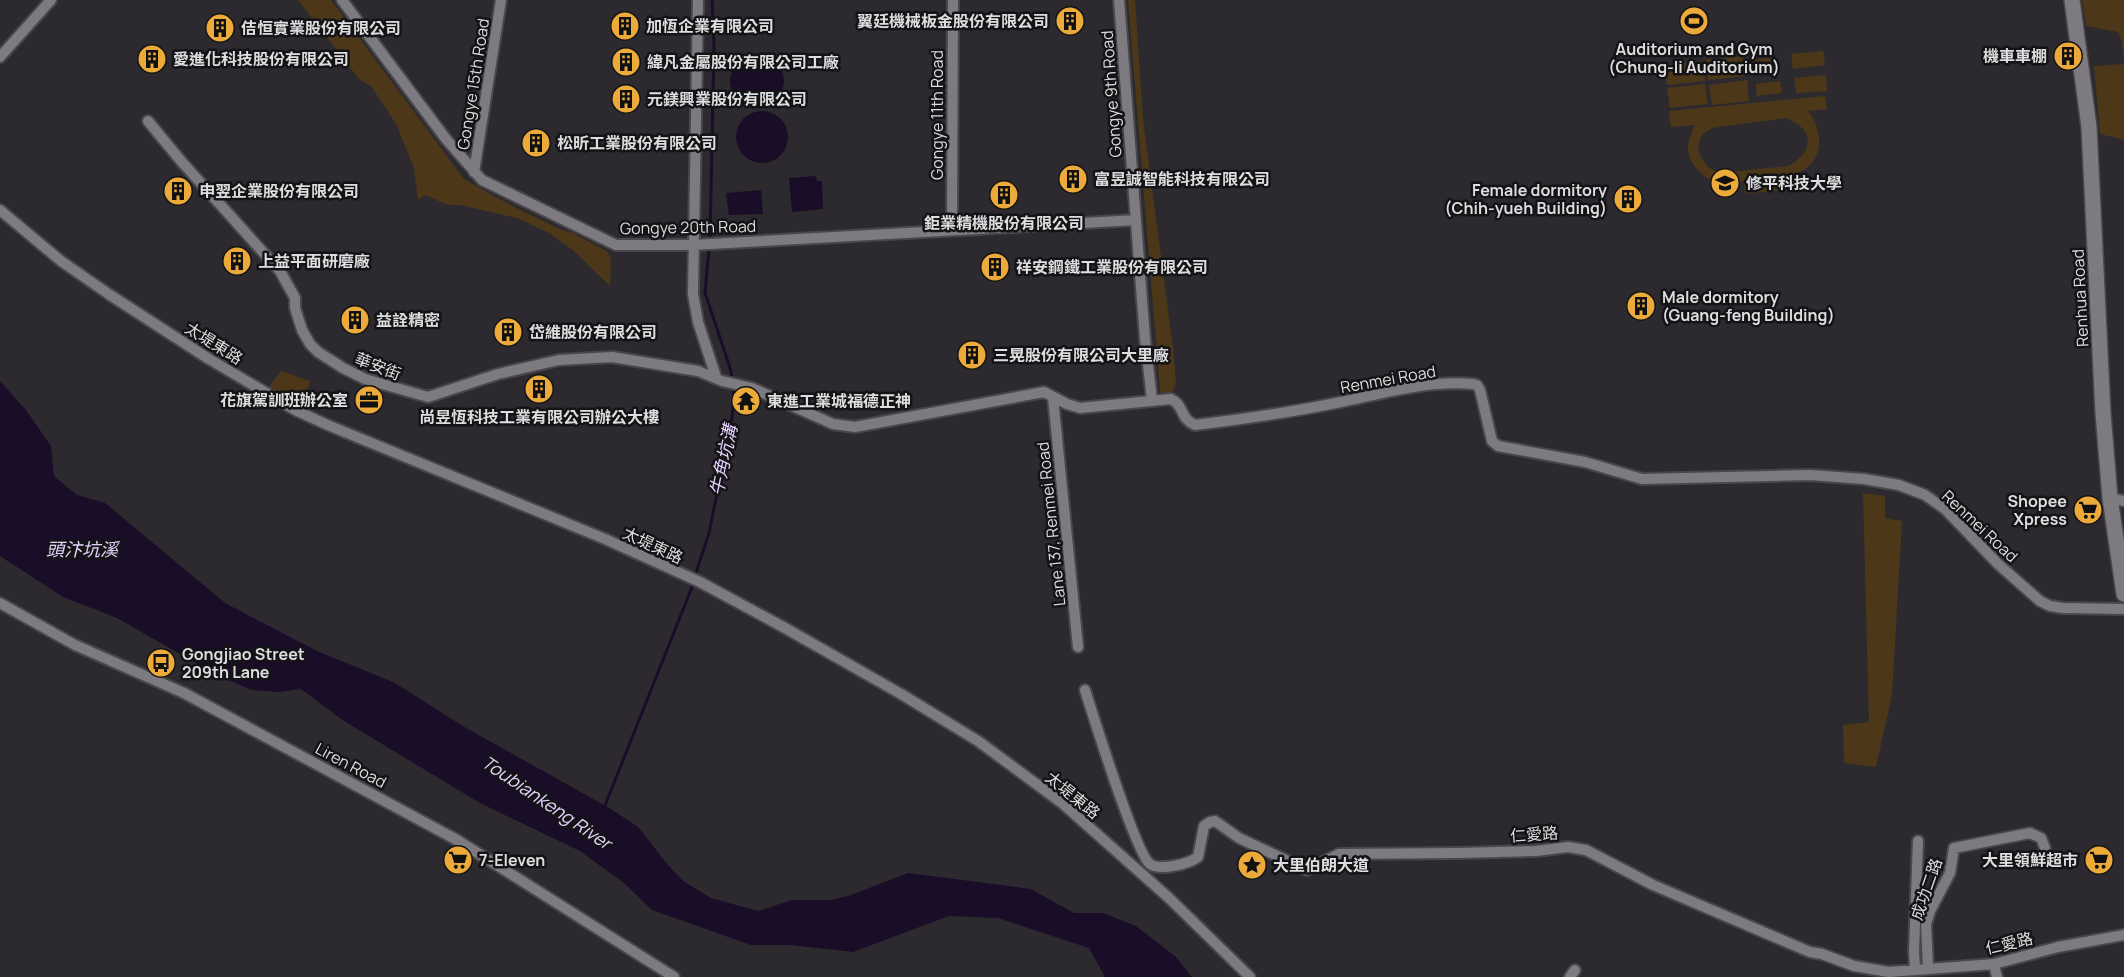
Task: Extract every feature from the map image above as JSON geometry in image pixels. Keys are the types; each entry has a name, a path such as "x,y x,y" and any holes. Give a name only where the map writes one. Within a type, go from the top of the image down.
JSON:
{"main road":[{"name":"Renhua Road","path":"2072,0 2090,127 2103,413 2117,500 2124,594"}],"street":[{"path":"0,57 51,0"},
{"name":"Gongye 20th Road","path":"342,0 446,139 482,180 616,245 718,244 1136,220"},
{"name":"Gongye 15th Road","path":"474,172 501,0"},
{"path":"698,0 696,245 693,294 694,309 719,379"},
{"name":"Gongye 11th Road","path":"952,230 953,0"},
{"name":"Gongye 9th Road","path":"1119,0 1152,400"},
{"name":"華安街","path":"148,121 280,271 295,298 295,308 310,344 343,368 365,379 429,398 498,374 538,364 601,357 638,360 698,371 738,385"},
{"name":"太堤東路","path":"0,210 61,261 110,295 209,359 297,411 605,539 700,582 785,628 978,741 1062,803 1169,898 1250,977"},
{"name":"Renmei Road","path":"738,385 752,388 833,424 855,427 1044,392 1071,406 1080,408 1152,400 1174,400 1179,405 1186,421 1195,425 1312,408 1405,388 1440,384 1473,384 1480,390 1492,441 1498,446 1585,462 1642,479 1810,475 1864,479 1899,485 1925,495 1945,509 1991,556 2040,601 2049,606 2124,609"},
{"name":"Lane 137, Renmei Road","path":"1053,398 1078,647"},
{"name":"Liren Road","path":"0,603 75,645 184,693 457,840 674,977"},
{"name":"仁愛路","path":"1084,690 1143,855 1149,864 1158,867 1193,861 1198,856 1204,826 1215,821 1239,838 1307,870 1340,854 1536,851 1568,847 1586,850 1653,885 1810,952 1854,966 1889,972 1994,964 2058,947 2124,935"},
{"name":"成功二路","path":"1921,971 1926,924 1930,911 1950,873 1954,848 2030,833 2041,838 2045,848"},
{"name":"成功二路","path":"1918,841 1914,951 1921,971"},
{"path":"1994,964 1997,977"}],"shaded area":[{"path":"298,0 331,0 464,179 516,208 571,232 608,252 611,260 610,286 573,250 549,233 517,218 460,205 448,205 425,195 418,200 414,168 396,124 371,86 360,80"},
{"path":"1128,0 1135,0 1143,119 1173,348 1176,384 1170,393 1162,394 1160,390"},
{"path":"2082,0 2124,0 2124,61 2122,42 2118,32 2086,26"},
{"path":"1823,51 1825,65 1793,69 1791,54"},
{"path":"1743,56 1746,76 1708,80 1706,60"},
{"path":"1777,57 1778,69 1754,72 1752,60"},
{"path":"1703,61 1705,81 1667,85 1665,65"},
{"path":"2124,64 2124,140 2100,134 2094,66"},
{"path":"1826,75 1827,91 1796,93 1794,78"},
{"path":"1747,80 1749,101 1712,105 1709,85"},
{"path":"1780,81 1782,93 1757,96 1756,84"},
{"path":"1705,84 1708,104 1670,108 1667,88"},
{"path":"1825,96 1827,109 1808,111 1817,127 1819,145 1813,161 1807,168 1778,178 1725,183 1714,182 1694,166 1688,148 1694,125 1671,127 1669,111","holes":["1785,118 1795,122 1806,134 1807,147 1803,154 1788,166 1720,173 1709,168 1700,156 1698,145 1702,135 1712,128"]},
{"path":"1785,180 1786,190 1745,194 1744,184"},
{"path":"281,371 310,381 304,404 269,387"},
{"path":"1863,493 1885,496 1885,518 1902,521 1892,695 1876,767 1844,763 1843,725 1869,722"}],"water":[{"path":"757,54 767,56 776,62 782,71 784,81 782,91 776,100 767,106 757,108 747,106 738,100 732,91 730,81 732,71 738,62 747,56"},
{"path":"757,111 767,111 781,118 788,137 781,156 767,163 757,163 747,159 740,152 736,142 736,132 740,122 747,115"},
{"path":"816,176 817,181 822,181 823,209 792,212 789,178"},
{"path":"761,190 763,214 729,215 726,193"},
{"name":"頭汴坑溪","path":"0,381 26,410 51,446 54,476 77,495 105,503 225,603 317,651 395,683 461,725 611,809 638,827 683,881 711,898 758,911 792,900 832,900 908,873 1031,889 1074,913 1103,913 1136,926 1176,957 1192,977 1105,977 1089,948 998,918 949,916 853,952 790,945 751,945 652,910 624,883 580,851 480,803 344,721 301,689 279,692 252,690 217,675 117,618 63,597 0,556"}],"waterway":[{"name":"牛角坑溝","path":"710,241 714,46 712,0"},
{"name":"牛角坑溝","path":"709,248 705,293 732,380"},
{"name":"牛角坑溝","path":"695,576 709,533 723,464 727,456 734,400 733,387"},
{"name":"牛角坑溝","path":"604,808 694,582"}],"place":[{"name":"翼廷機械板金股份有限公司","path":"1070,21"},
{"name":"Auditorium and Gym (Chung-li Auditorium)","path":"1694,21"},
{"name":"加恆企業有限公司","path":"625,26"},
{"name":"佶恒實業股份有限公司","path":"220,28"},
{"name":"機車車棚","path":"2068,56"},
{"name":"愛進化科技股份有限公司","path":"152,59"},
{"name":"緯凡金屬股份有限公司工廠","path":"626,62"},
{"name":"元鎂興業股份有限公司","path":"626,99"},
{"name":"松昕工業股份有限公司","path":"536,143"},
{"name":"富昱誠智能科技有限公司","path":"1073,179"},
{"name":"修平科技大學","path":"1725,183"},
{"name":"申翌企業股份有限公司","path":"178,191"},
{"name":"鉅業精機股份有限公司","path":"1004,195"},
{"name":"Female dormitory (Chih-yueh Building)","path":"1628,199"},
{"name":"上益平面研磨廠","path":"237,261"},
{"name":"祥安鋼鐵工業股份有限公司","path":"995,267"},
{"name":"Male dormitory (Guang-feng Building)","path":"1641,306"},
{"name":"益詮精密","path":"355,320"},
{"name":"岱維股份有限公司","path":"508,332"},
{"name":"三晃股份有限公司大里廠","path":"972,355"},
{"name":"尚昱恆科技工業有限公司辦公大樓","path":"539,389"},
{"name":"花旗駕訓班辦公室","path":"369,400"},
{"name":"東進工業城福德正神","path":"746,401"},
{"name":"Shopee Xpress","path":"2088,510"},
{"name":"Gongjiao Street 209th Lane","path":"161,663"},
{"name":"7-Eleven","path":"458,860"},
{"name":"大里領鮮超市","path":"2099,860"},
{"name":"大里伯朗大道","path":"1252,865"}],"water label":[{"name":"Toubiankeng River","path":"547,802"}]}
